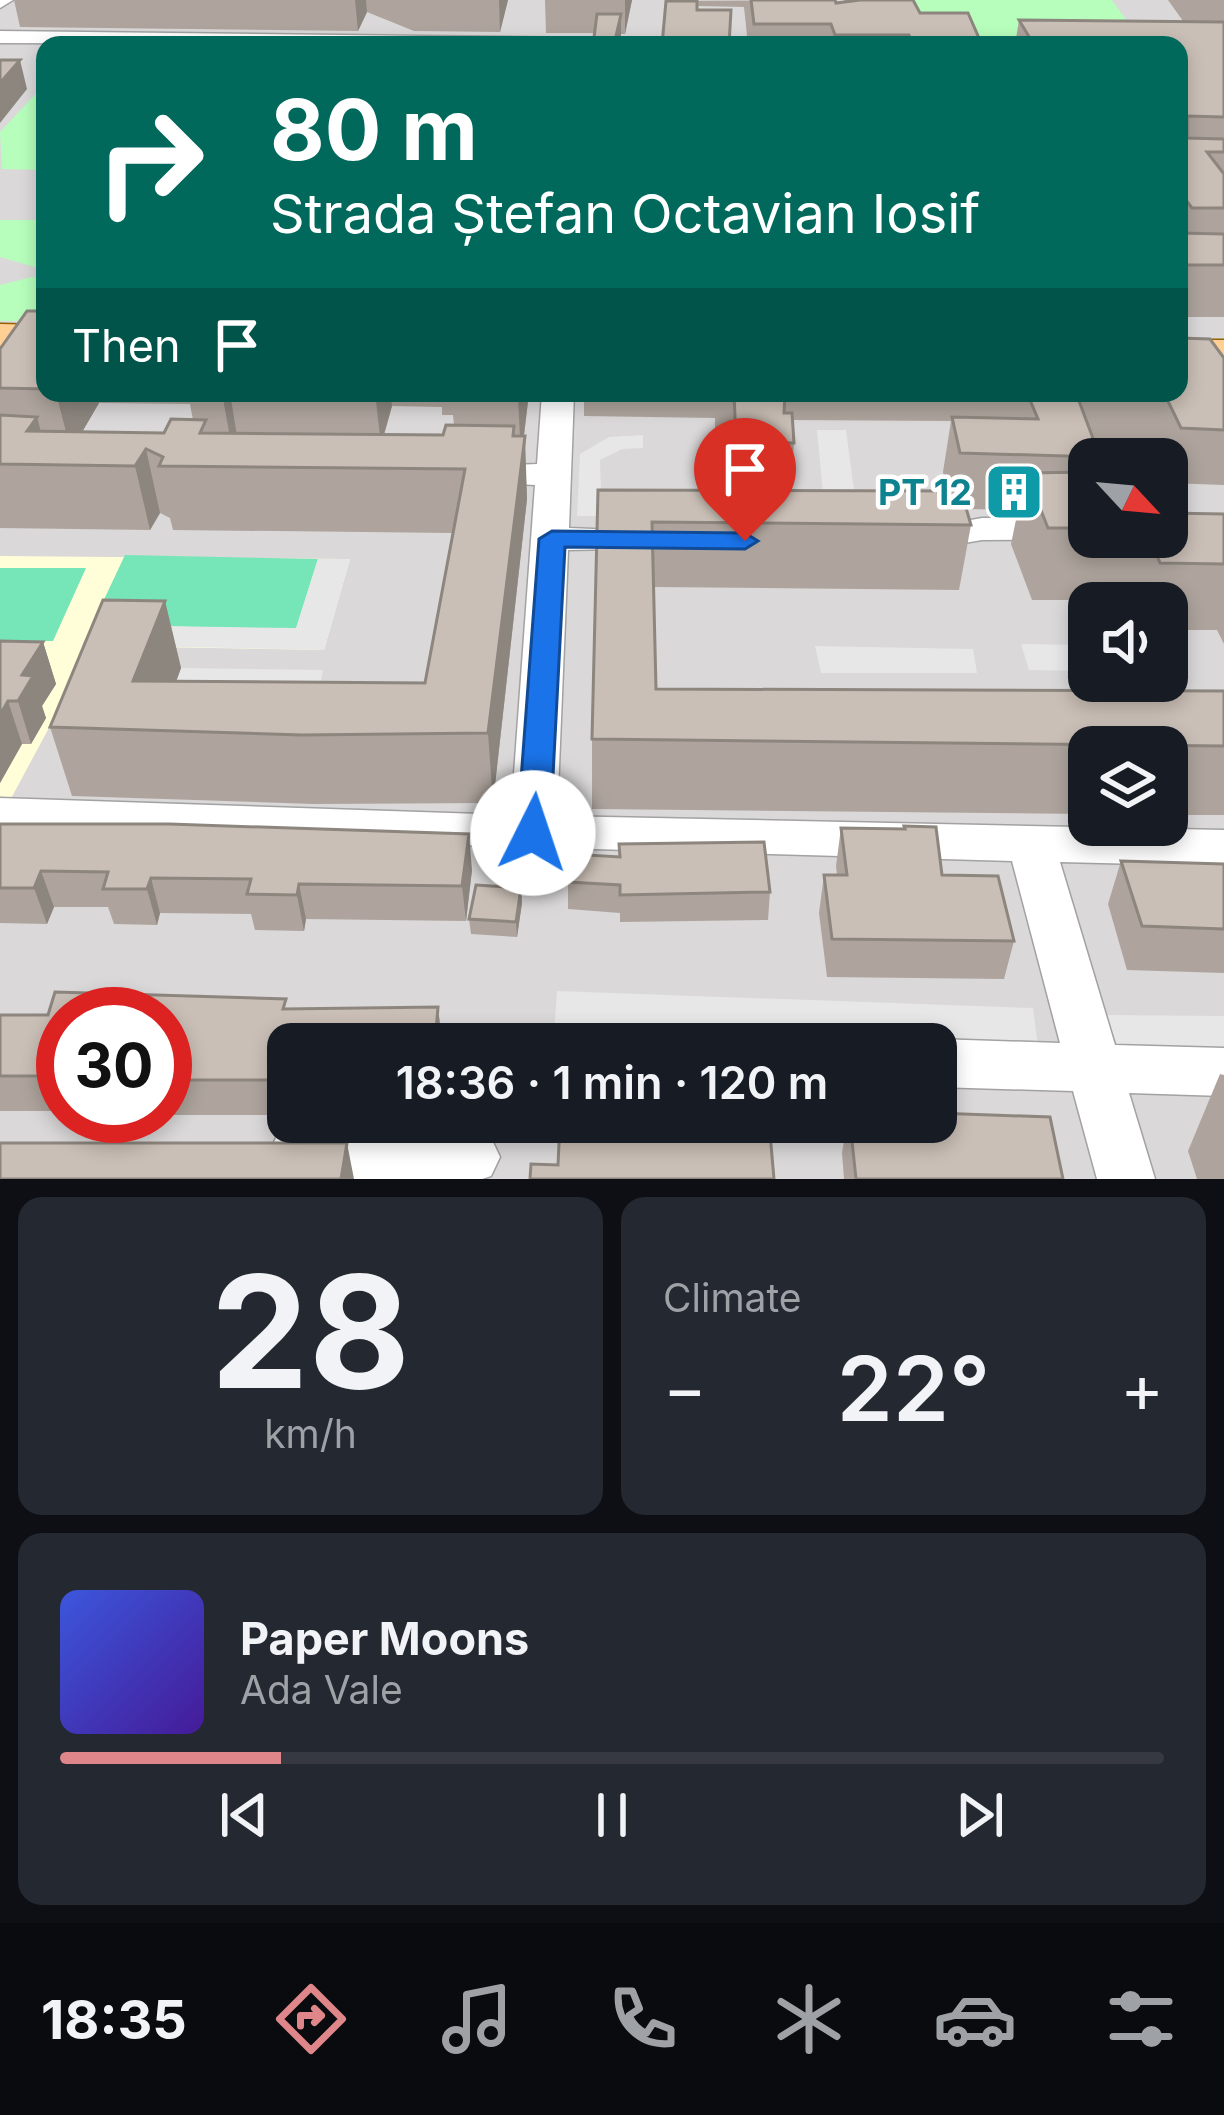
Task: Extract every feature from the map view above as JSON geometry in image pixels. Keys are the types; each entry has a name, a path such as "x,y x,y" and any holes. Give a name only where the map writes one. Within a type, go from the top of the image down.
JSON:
{"main road":[{"path":"0,335 36,336"},
{"path":"1188,351 1224,351"}],"street":[{"path":"0,37 36,37"},
{"path":"533,833 557,402"},
{"path":"435,473 553,475"},
{"path":"876,543 982,529 1068,528"},
{"path":"552,539 688,540"},
{"path":"0,815 533,833 1224,848"},
{"path":"0,838 55,820"},
{"path":"1031,844 1126,1179"},
{"path":"957,1064 1224,1072"},
{"path":"236,1156 471,1157"}],"shaded area":[{"path":"0,0 1224,0 1224,1179 0,1179"},
{"path":"817,430 846,430 856,505 824,505"},
{"path":"643,435 643,448 622,449 600,460 602,516 577,516 580,454 609,437"},
{"path":"0,556 350,559 324,650 93,646 7,806 0,805"},
{"path":"318,559 350,559 324,650 82,645 92,625 296,628"},
{"path":"1021,644 1068,645 1068,671 1029,670"},
{"path":"815,646 973,649 977,673 821,673"},
{"path":"181,668 323,670 318,694 172,692"},
{"path":"557,991 1033,1008 1038,1047 957,1045 957,1023 555,1023"},
{"path":"1106,1015 1224,1016 1224,1057 1121,1055"}],"green space":[{"path":"908,0 1112,0 1138,36 922,36"},
{"path":"36,94 36,170 2,169 0,132"},
{"path":"0,220 36,220 36,267 0,257"},
{"path":"36,278 36,321 0,321 0,285"},
{"path":"125,555 318,559 296,629 92,625"},
{"path":"0,568 86,568 53,641 0,641"}],"building":[{"path":"751,0 913,0 920,13 968,13 978,36 835,35 831,24 754,24"},
{"path":"666,1 697,1 697,10 731,10 730,36 663,36"},
{"path":"597,14 621,14 616,36 594,36"},
{"path":"1019,20 1224,22 1224,117 1188,116 1188,36 1029,36"},
{"path":"0,60 20,60 0,83"},
{"path":"1188,138 1224,139 1224,152 1207,152 1224,174 1224,208 1192,208 1188,203"},
{"path":"1188,233 1224,234 1224,265 1188,265"},
{"path":"27,311 36,311 36,389 0,388 0,349"},
{"path":"1188,338 1210,339 1224,358 1224,430 1181,428 1168,402 1188,402"},
{"path":"734,402 785,402 784,413 792,413 794,443 736,441"},
{"path":"1031,402 1079,402 1093,438 1068,438 1068,456 960,453 952,417 1038,419"},
{"path":"0,415 37,417 27,431 164,433 171,419 206,420 200,433 443,435 446,425 514,426 513,436 525,436 488,733 302,735 50,727 103,600 165,601 133,681 425,683 465,469 159,466 163,457 146,449 135,466 0,464"},
{"path":"1068,472 1068,528 1048,528 1026,473"},
{"path":"598,490 961,491 971,525 652,522 656,689 1068,690 1068,702 1188,702 1188,691 1224,691 1224,746 1188,746 1188,726 1068,726 1068,744 592,739"},
{"path":"1188,513 1224,514 1224,564 1160,563 1158,558 1188,558"},
{"path":"0,641 43,642 22,675 33,676 18,701 8,701 0,715"},
{"path":"0,824 169,824 469,834 462,886 299,884 297,895 247,894 251,879 151,878 147,889 103,889 108,872 41,871 34,888 0,888"},
{"path":"936,827 942,875 998,876 1014,941 832,939 824,875 847,875 841,828"},
{"path":"764,842 770,892 620,895 620,885 568,882 570,854 620,857 619,844"},
{"path":"1121,861 1224,864 1224,929 1142,926"},
{"path":"476,885 521,888 516,922 469,919"},
{"path":"192,996 286,999 283,1009 438,1007 437,1023 267,1023 267,1080 192,1080"},
{"path":"0,1015 36,1015 36,1076 0,1076"},
{"path":"957,1114 1050,1117 1063,1179 856,1179 852,1143 957,1143"},
{"path":"0,1143 347,1143 341,1179 0,1179"},
{"path":"559,1143 771,1143 774,1179 530,1179 531,1164 558,1165"}],"place":[{"name":"PT 12","path":"1014,492"}],"route":[{"path":"533,833 552,539 745,541"}]}
